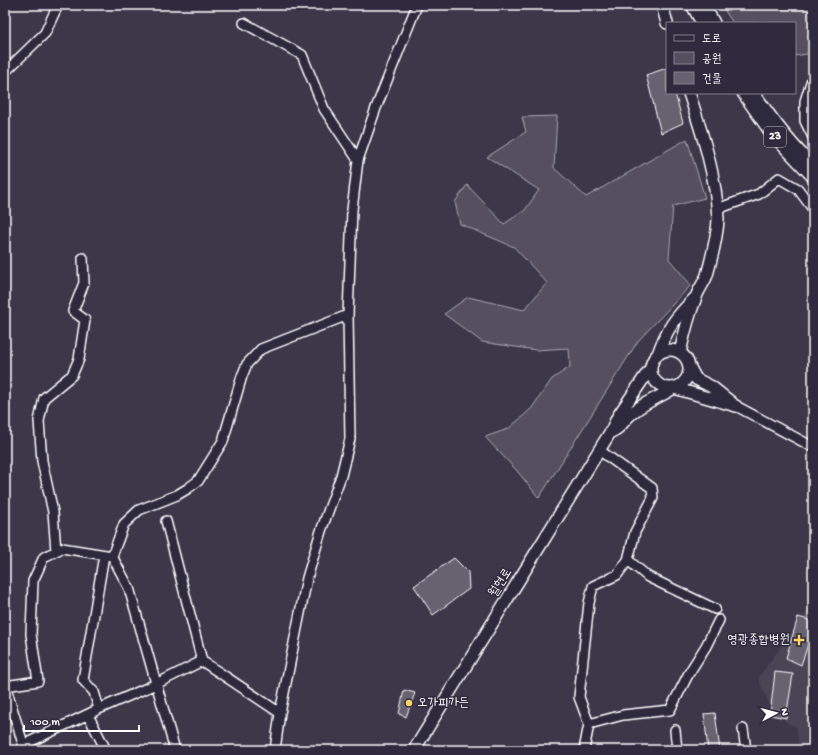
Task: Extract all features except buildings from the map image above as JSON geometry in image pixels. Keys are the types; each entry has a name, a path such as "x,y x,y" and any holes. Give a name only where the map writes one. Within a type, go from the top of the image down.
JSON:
{"main road":[{"path":"662,5 667,22"},
{"path":"692,5 701,22"},
{"path":"704,5 713,22"},
{"path":"680,353 696,297 707,276 718,220 715,190 707,154 689,94"},
{"name":"23","path":"744,94 771,133 813,177"},
{"name":"23","path":"755,94 768,114 813,165"},
{"path":"688,362 689,369 685,381 680,386 674,388 668,389 658,384 654,380 650,369 654,358 658,354 663,338 675,319 696,297"},
{"path":"658,354 669,350 675,350 680,353 685,357 696,379 712,387 736,406"},
{"name":"월현로","path":"414,750 600,450 618,416 650,369"},
{"path":"611,431 618,429 628,416 645,403 674,388 736,406"}],"street":[{"path":"5,72 45,33 58,5"},
{"path":"274,750 307,578 321,531 341,476 350,439 348,315 352,210 358,160 376,108 417,5"},
{"path":"244,23 302,55 324,109 358,160"},
{"path":"813,76 805,100 805,121 813,137"},
{"path":"717,209 759,194 779,178 798,189 813,209"},
{"path":"56,551 52,512 42,461 39,421 44,398 72,375 78,359 85,320 73,311 84,283 83,258"},
{"path":"99,709 94,692 83,680 108,556 124,524 139,510 177,495 198,481 223,441 242,376 247,364 261,349 348,315"},
{"path":"736,406 813,447"},
{"path":"584,750 589,724 579,697 589,603 594,586 617,575 628,560 635,532 653,498 652,488 600,450"},
{"path":"166,521 202,661 280,713"},
{"path":"175,750 156,684 129,588 108,556 62,548 44,557 34,581 31,634 38,681 5,686 24,748 99,709 156,684 202,661"},
{"path":"628,560 648,577 715,609"},
{"path":"589,724 623,715 670,710 719,620"},
{"path":"88,715 106,750"},
{"path":"743,729 746,750"},
{"path":"675,730 677,750"}],"shaded area":[{"name":"영광종합병원","path":"813,603 813,750 798,750 797,727 787,723 768,702 758,678"}],"green space":[{"path":"721,5 813,5 813,53 796,56 796,22 732,22"},
{"path":"557,116 554,168 586,197 687,139 705,198 673,206 669,259 691,285 638,341 539,498 518,472 485,437 508,429 531,409 552,379 570,367 569,348 536,350 482,342 444,314 468,297 524,310 547,283 514,247 460,224 455,202 467,185 504,224 525,210 539,190 487,157 526,132 522,117"}],"place":[{"name":"영광종합병원","path":"799,640"},
{"name":"오가피가든","path":"409,703"}]}
